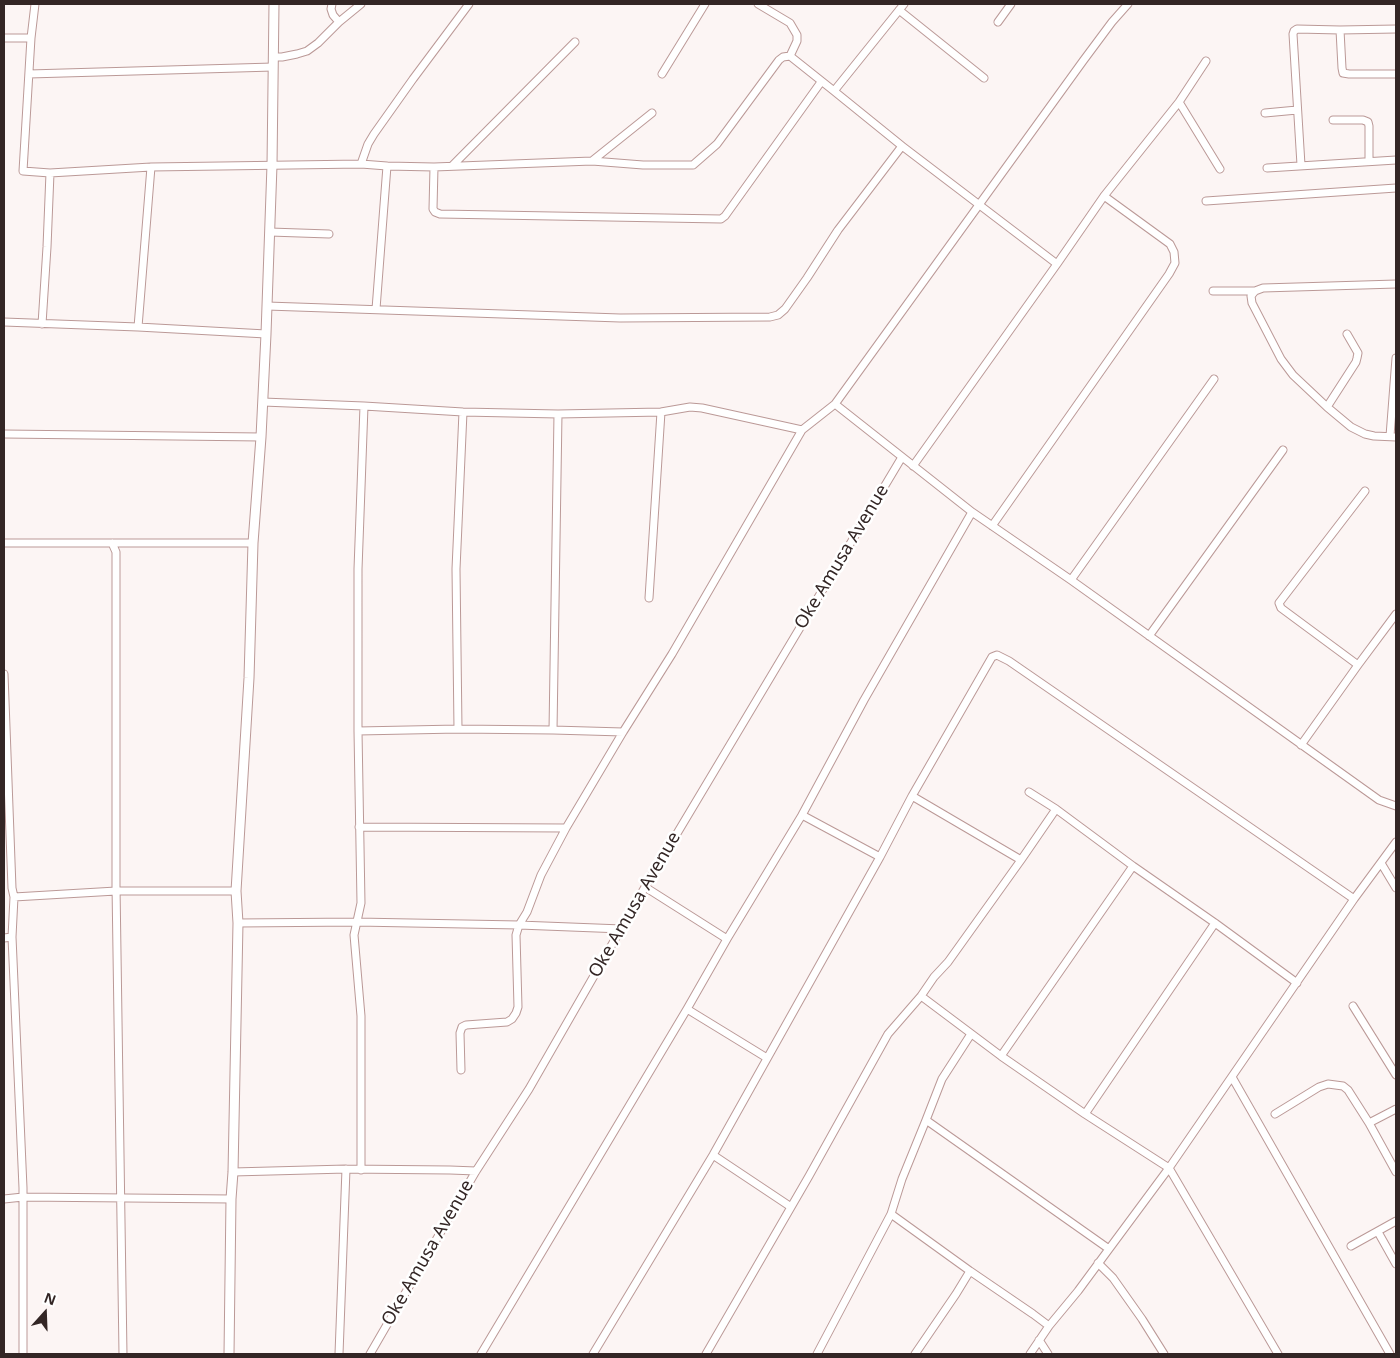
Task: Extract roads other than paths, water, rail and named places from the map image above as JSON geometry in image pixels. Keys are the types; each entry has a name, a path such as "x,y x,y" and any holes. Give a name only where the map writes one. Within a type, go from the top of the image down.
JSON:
{"street":[{"path":"35,4 31,38 23,172 50,173 151,168 361,164 434,167 592,161 693,165 717,144 780,60 783,57 790,56 979,206 1057,264"},
{"path":"229,1354 238,923 236,891 249,678 253,543 266,334 272,166 274,4"},
{"path":"332,4 333,15 339,22"},
{"path":"273,57 289,56 307,51 361,4"},
{"path":"361,164 368,144 374,134 469,4"},
{"path":"662,74 705,4"},
{"path":"758,4 790,23 794,29 797,34 797,41 790,56"},
{"path":"998,22 1011,4"},
{"path":"461,1070 460,1033 462,1027 466,1024 507,1022 516,1013 518,1007 516,935 541,875 566,828 676,646 802,430 835,404 1083,61 1128,4"},
{"path":"834,91 902,7 984,78"},
{"path":"1301,166 1294,31 1297,28 1340,30 1396,28"},
{"path":"1340,30 1343,73 1396,74"},
{"path":"4,38 31,38"},
{"path":"452,166 575,42"},
{"path":"913,466 1104,196 1179,102 1206,61"},
{"path":"29,74 273,67"},
{"path":"434,167 433,209 440,214 720,219 725,216 821,82"},
{"path":"1179,102 1220,169"},
{"path":"1265,113 1298,110"},
{"path":"592,161 652,113"},
{"path":"1333,120 1364,120 1368,122 1370,161"},
{"path":"267,306 376,308 620,318 770,317 778,315 785,309 808,278 838,230 902,146"},
{"path":"1267,168 1396,160"},
{"path":"376,308 387,166"},
{"path":"138,327 151,168"},
{"path":"42,324 48,247 50,173"},
{"path":"1206,201 1396,188"},
{"path":"992,526 1175,263 1174,252 1170,244 1104,196"},
{"path":"270,232 329,234"},
{"path":"1396,284 1263,288 1251,296 1252,303 1281,359 1293,375 1327,407 1358,431 1374,436 1393,436 1396,358"},
{"path":"1213,291 1256,291"},
{"path":"4,322 266,334"},
{"path":"1327,407 1356,362 1358,353 1347,334"},
{"path":"1072,580 1214,379"},
{"path":"262,402 463,412 558,414 661,412 680,408 702,408 802,430"},
{"path":"835,404 972,512 1072,580 1378,800 1396,806"},
{"path":"361,1170 361,1016 354,935 361,903 358,569 364,406"},
{"path":"458,729 456,568 463,412"},
{"path":"649,598 661,412"},
{"path":"554,730 558,414"},
{"path":"4,434 261,437"},
{"path":"1149,636 1284,450"},
{"name":"Oke Amusa Avenue","path":"370,1354 476,1171 529,1089 644,887 902,457"},
{"path":"1358,665 1281,608 1279,604 1365,492"},
{"path":"481,1354 802,815 864,700 972,512"},
{"path":"4,543 253,543"},
{"path":"112,543 116,552 116,891 123,1354"},
{"path":"1301,745 1396,614"},
{"path":"593,1354 713,1155 912,796 992,657 997,655 1009,661 1354,899"},
{"path":"4,674 12,888 14,897 8,938 23,1197 22,1354"},
{"path":"358,731 458,729 623,732"},
{"path":"1029,792 1056,809 1133,866 1215,922 1297,983"},
{"path":"912,796 1021,860"},
{"path":"706,1354 888,1034 921,996 1056,809"},
{"path":"802,815 880,856"},
{"path":"359,827 566,828"},
{"path":"1030,1354 1049,1326 1078,1291 1170,1168 1354,899 1396,842"},
{"path":"1381,863 1396,888"},
{"path":"1001,1056 1133,866"},
{"path":"644,887 727,939"},
{"path":"14,897 116,891 236,891"},
{"path":"238,923 357,922 622,928"},
{"path":"1085,1114 1215,922"},
{"path":"921,996 1001,1056 1085,1114 1170,1168 1278,1354"},
{"path":"1353,1006 1396,1075"},
{"path":"687,1009 768,1058"},
{"path":"817,1354 891,1214 902,1179 942,1079 971,1034"},
{"path":"1232,1077 1390,1354"},
{"path":"1275,1114 1319,1087 1328,1084 1343,1086 1348,1090 1369,1123 1396,1172"},
{"path":"1369,1123 1396,1108"},
{"path":"926,1120 1110,1249"},
{"path":"713,1155 791,1207"},
{"path":"233,1172 346,1169 476,1171"},
{"path":"339,1354 346,1169"},
{"path":"4,1199 23,1197 231,1199"},
{"path":"891,1214 1049,1326"},
{"path":"1351,1246 1396,1221"},
{"path":"1378,1232 1396,1264"},
{"path":"1098,1263 1113,1278 1164,1354"},
{"path":"915,1354 970,1271"},
{"path":"1039,1340 1048,1354"}]}
